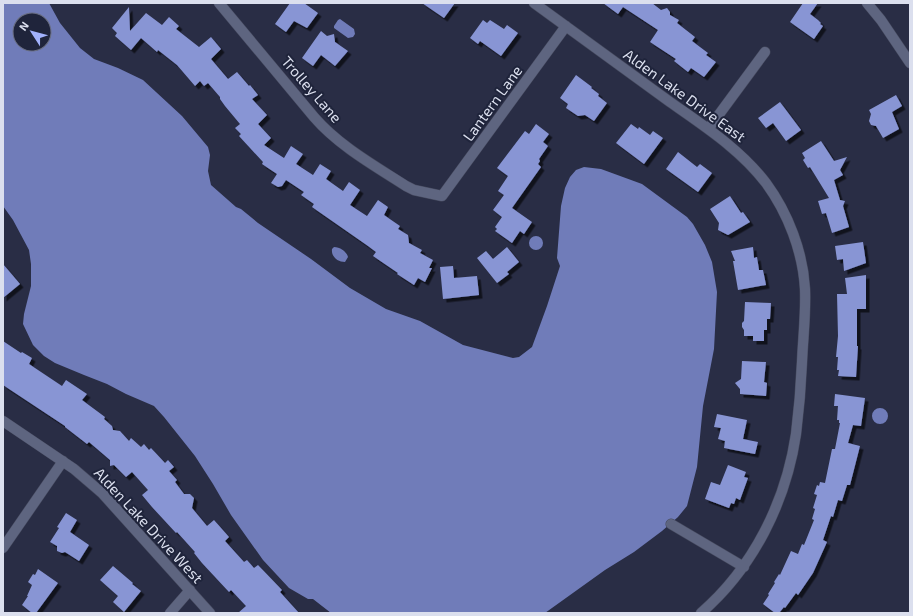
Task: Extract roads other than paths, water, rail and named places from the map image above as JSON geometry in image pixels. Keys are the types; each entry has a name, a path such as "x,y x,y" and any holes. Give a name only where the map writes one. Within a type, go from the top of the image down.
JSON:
{"street":[{"name":"Trolley Lane","path":"219,3 314,117 331,134 356,153 406,186 442,196"},
{"name":"Alden Lake Drive East","path":"534,3 709,128 747,161 765,182 780,206 788,220 796,244 805,288 801,393 796,436 781,493 768,525 756,548 727,589 701,613"},
{"path":"867,3 881,20 910,63"},
{"name":"Lantern Lane","path":"442,196 566,26"},
{"path":"709,128 765,52"},
{"name":"Alden Lake Drive West","path":"3,421 84,476 102,493 210,613"},
{"path":"3,548 63,461"},
{"path":"671,524 744,567"},
{"path":"170,613 190,590"}],"water":[{"path":"3,3 49,3 60,23 80,48 94,59 143,80 182,116 208,147 210,155 208,171 211,185 236,207 241,209 258,223 350,288 386,309 420,321 463,345 513,358 519,357 532,347 560,266 557,258 561,206 565,188 570,177 576,170 584,167 601,169 642,184 687,217 693,224 705,245 712,262 717,292 714,349 703,406 697,467 687,506 678,517 662,531 545,613 331,613 313,599 308,599 289,588 263,560 231,515 195,456 154,406 107,384 55,363 44,356 33,345 23,324 31,286 31,264 29,250 13,220 3,206"},
{"path":"340,19 354,29 355,34 353,37 348,38 334,28"},
{"path":"533,236 539,236 543,240 543,246 539,250 533,250 529,246 529,240"},
{"path":"334,247 341,249 346,253 348,257 345,262 334,257 332,249"},
{"path":"877,408 883,408 888,413 886,422 883,424 877,424 872,419 872,413"}]}
